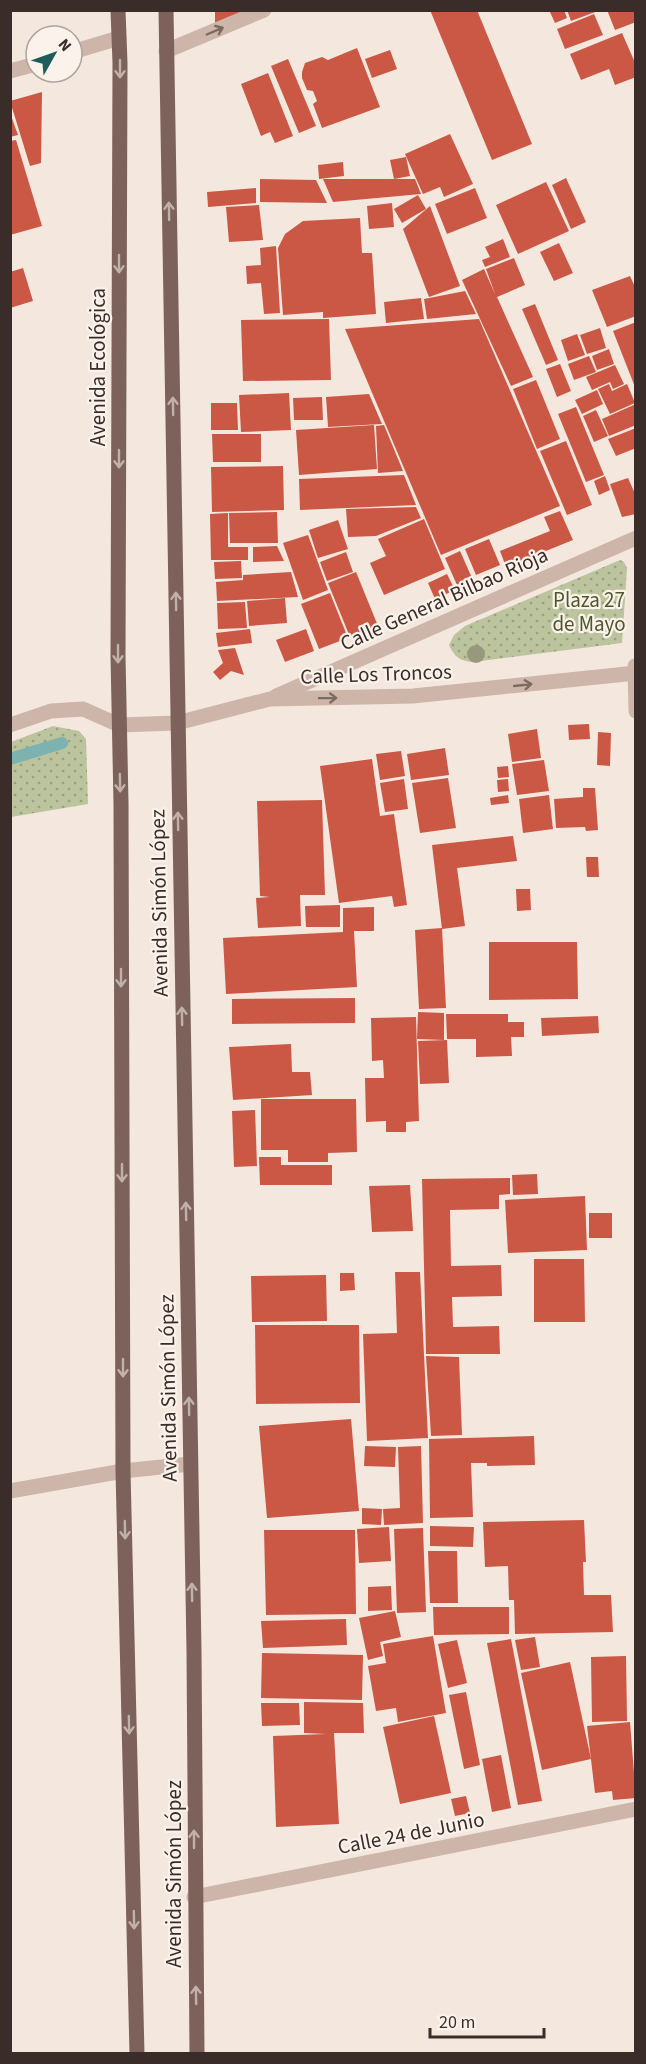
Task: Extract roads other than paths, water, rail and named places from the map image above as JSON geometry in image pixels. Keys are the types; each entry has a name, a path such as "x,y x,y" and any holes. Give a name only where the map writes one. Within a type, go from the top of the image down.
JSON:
{"main road":[{"name":"Avenida Ecológica","path":"118,10 119,724"},
{"path":"166,10 177,723"},
{"name":"Avenida Simón López","path":"177,723 194,1651 196,2054"},
{"name":"Avenida Simón López","path":"119,724 123,1471 137,2054"}],"street":[{"path":"166,51 264,10"},
{"path":"84,48 119,38"},
{"name":"Calle General Bilbao Rioja","path":"270,699 636,538"},
{"path":"636,666 636,711"},
{"name":"Calle Los Troncos","path":"119,724 177,723 270,699 413,696 635,673"},
{"path":"10,725 51,711 83,709 119,724"},
{"path":"10,1491 123,1471 190,1464"},
{"name":"Calle 24 de Junio","path":"194,1898 636,1809"}],"waterway":[{"path":"10,759 62,743"}],"park label":[{"name":"Plaza 27 de Mayo","path":"589,612"}]}
